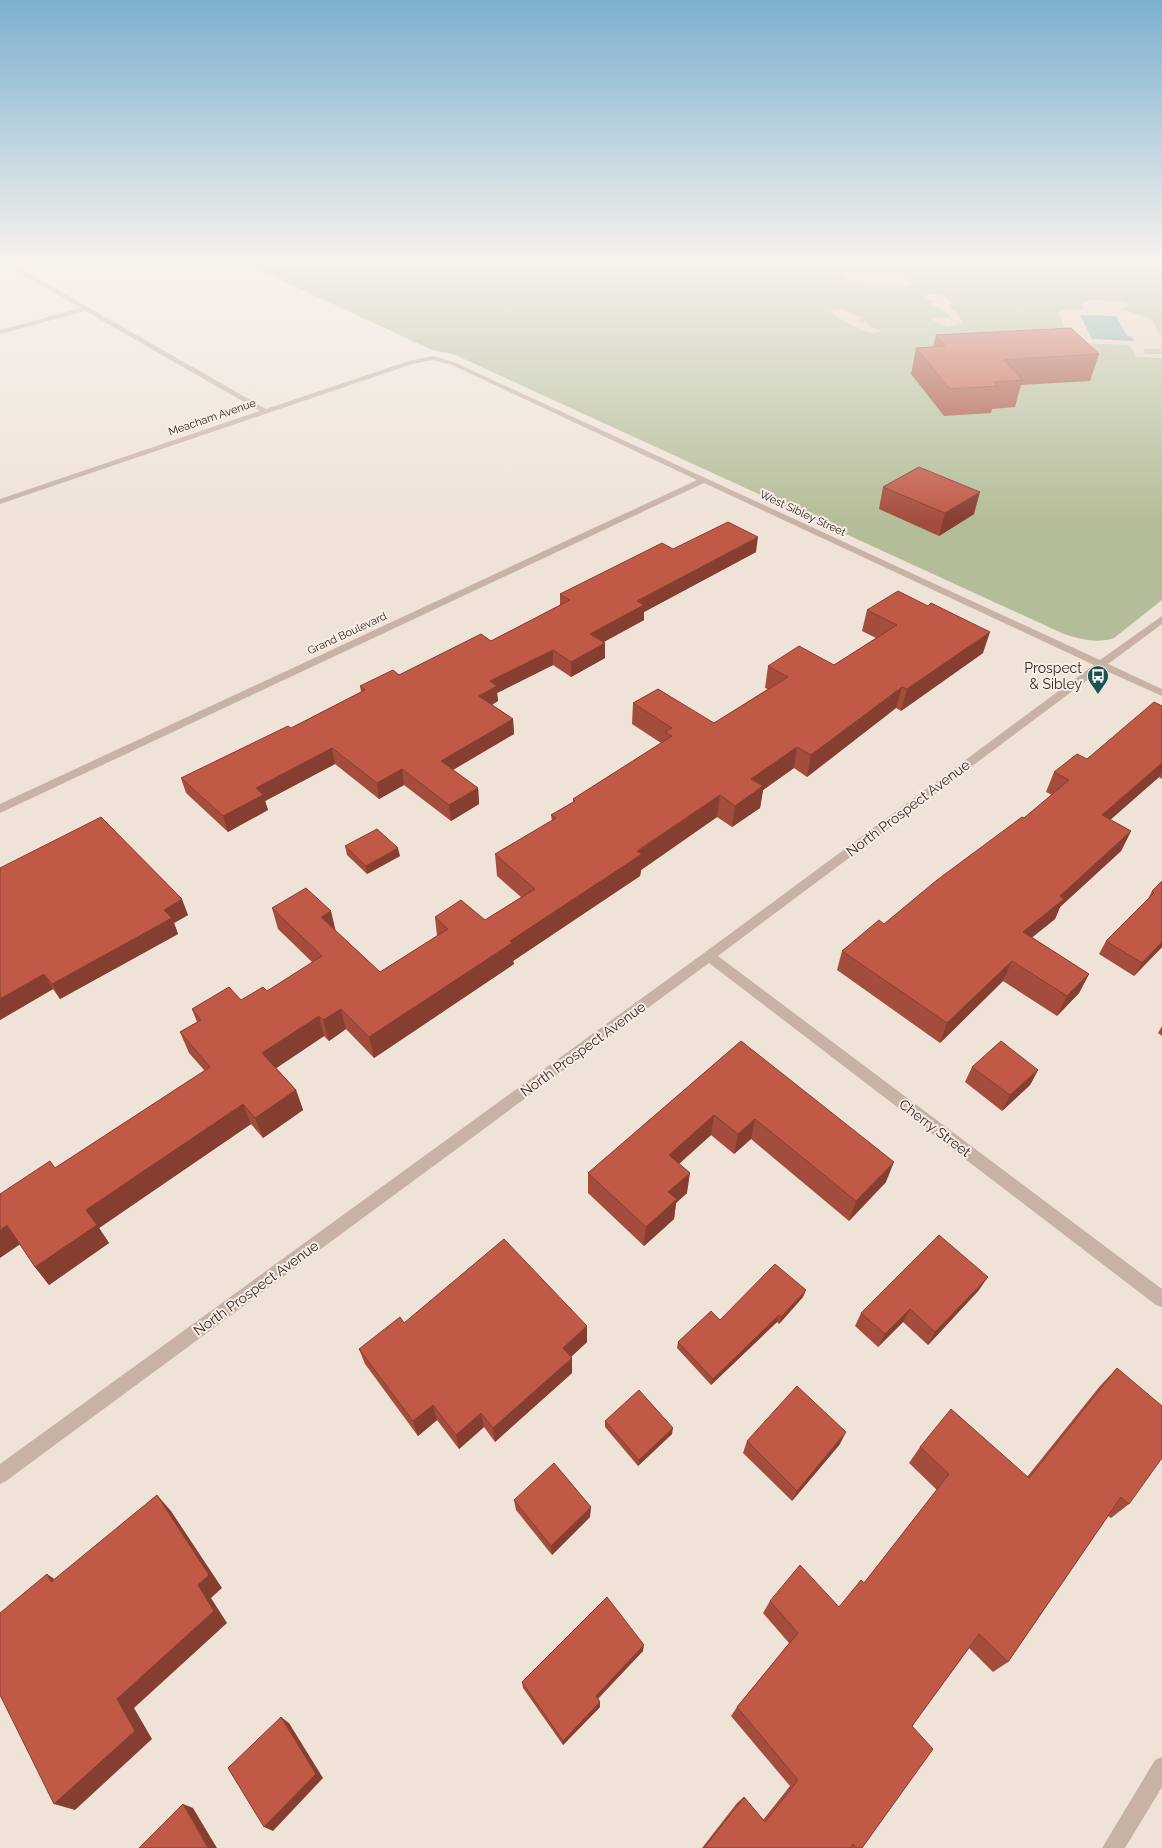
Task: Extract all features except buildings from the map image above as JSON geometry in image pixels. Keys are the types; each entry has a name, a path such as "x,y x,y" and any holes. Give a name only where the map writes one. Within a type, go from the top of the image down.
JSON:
{"street":[{"path":"155,348 265,411"},
{"name":"Meacham Avenue","path":"0,502 411,362 433,358"},
{"name":"West Sibley Street","path":"433,358 454,364 1162,692"},
{"name":"Grand Boulevard","path":"0,809 704,480"},
{"name":"North Prospect Avenue","path":"0,1474 709,956 1162,619"},
{"name":"Cherry Street","path":"709,956 1162,1299"},
{"path":"1113,1848 1162,1767"}],"green space":[{"path":"428,348 1162,348 1162,600 1114,638 1095,641 1064,634 453,354"}],"shaded area":[{"path":"1132,348 1162,348 1162,353 1160,349 1143,349 1145,354 1162,354 1162,358 1136,357"}],"place":[{"name":"Prospect & Sibley","path":"1098,695"}]}
